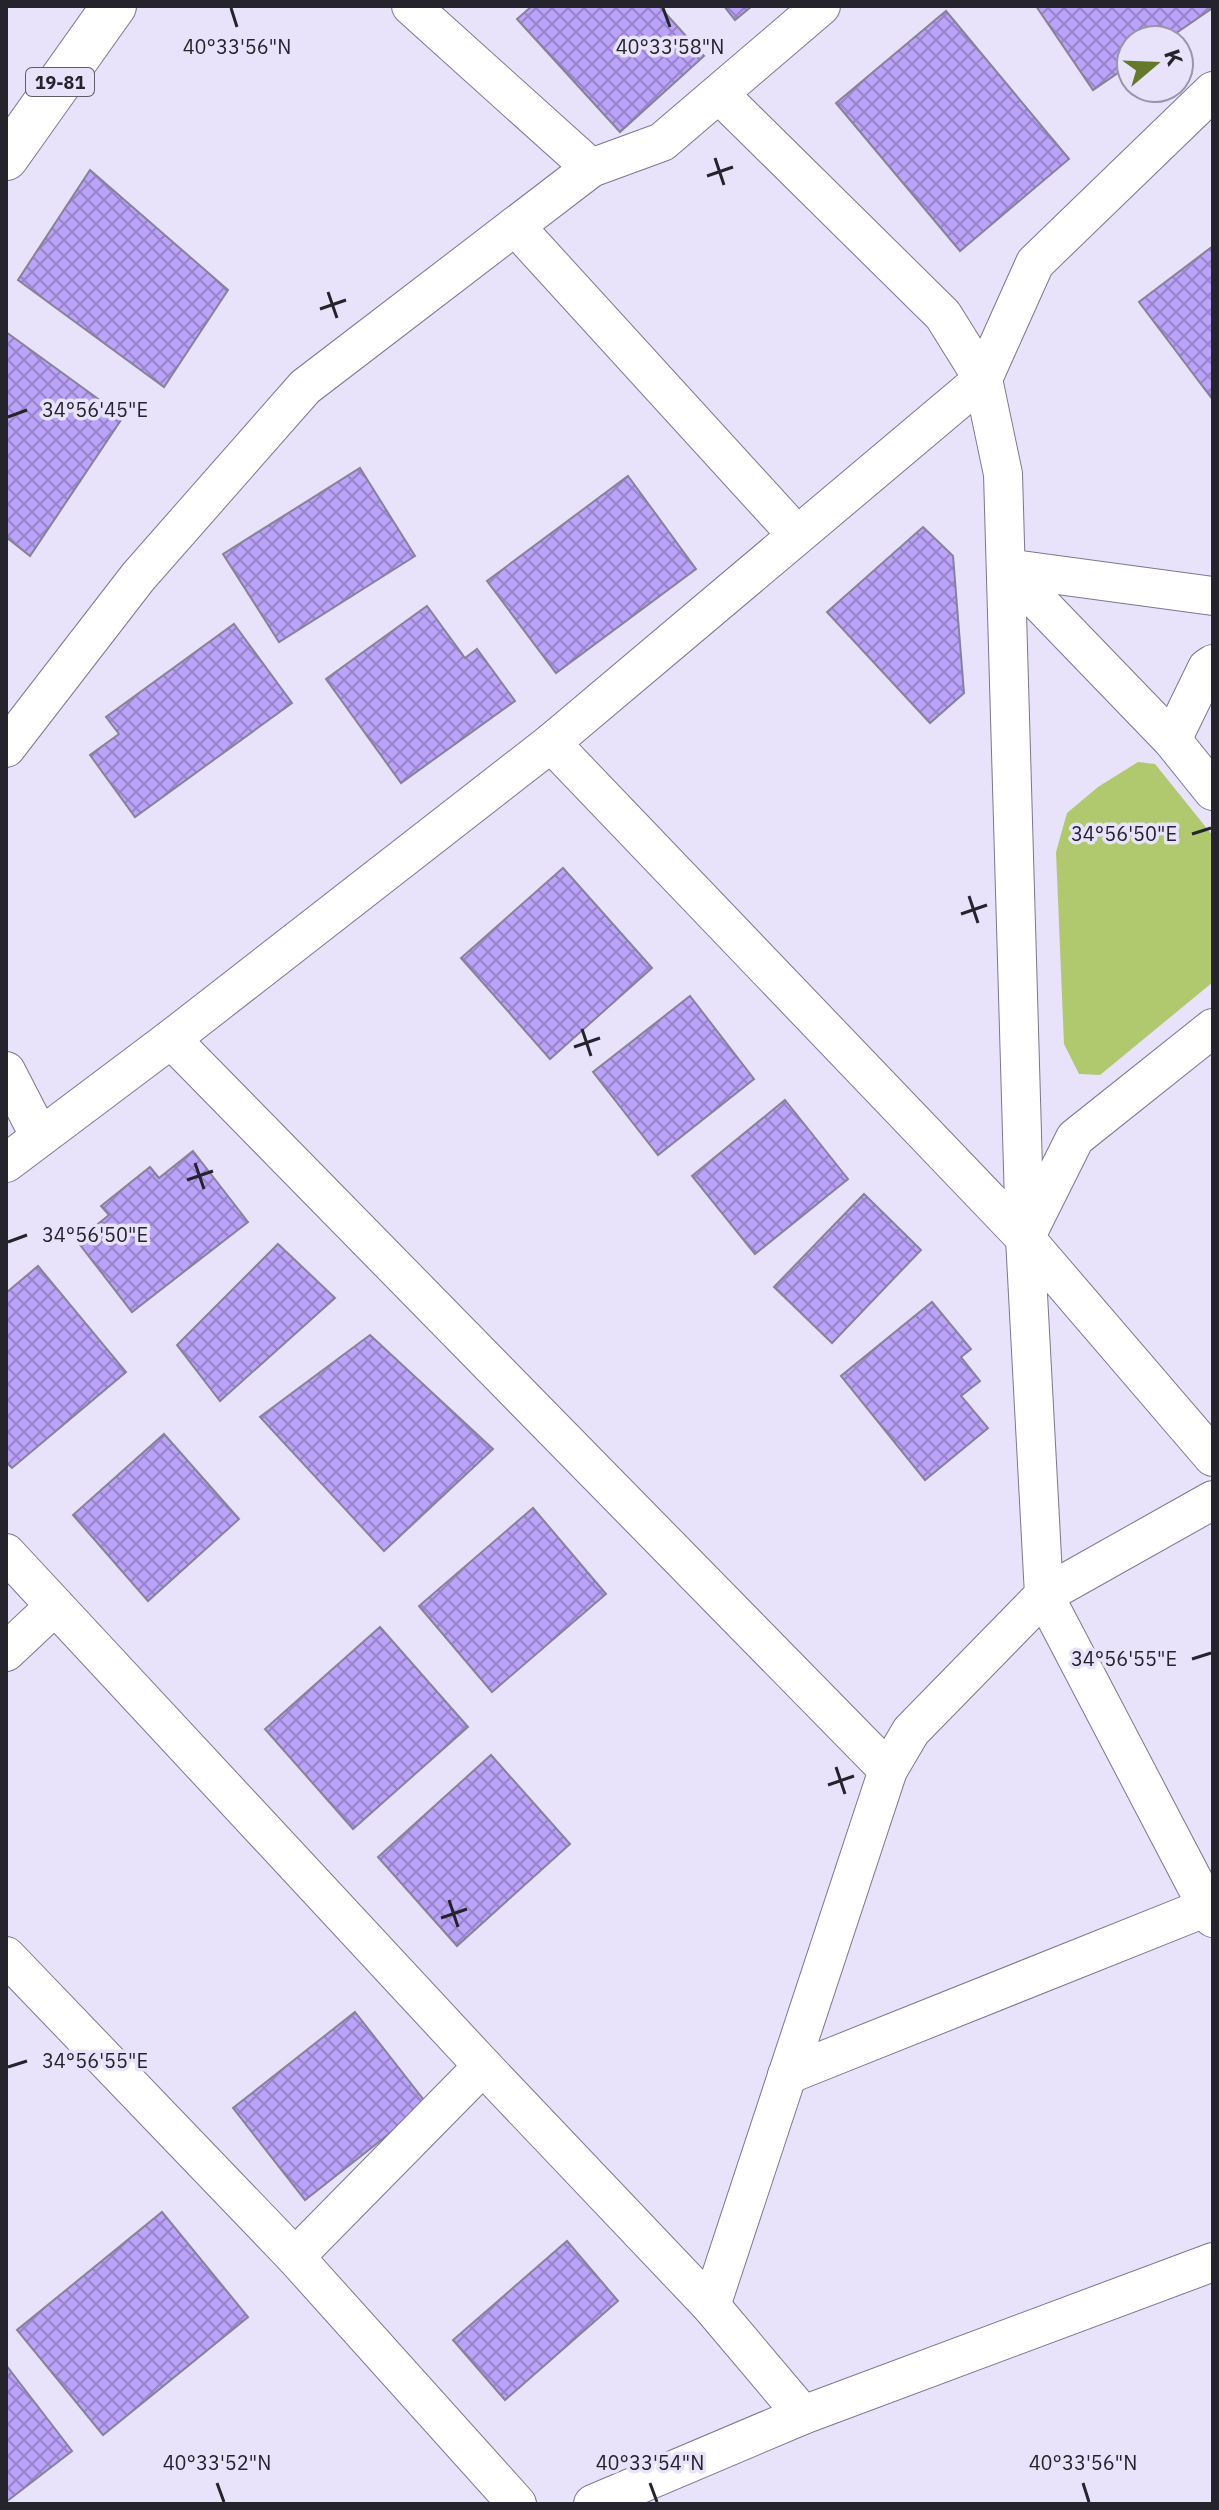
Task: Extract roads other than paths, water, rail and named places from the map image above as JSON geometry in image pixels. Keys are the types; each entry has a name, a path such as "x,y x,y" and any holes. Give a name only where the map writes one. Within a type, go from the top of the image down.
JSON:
{"highway":[{"name":"19-81","path":"6,158 114,6"}],"street":[{"path":"411,6 591,168"},
{"path":"6,748 138,577 305,387 591,168 662,142 821,6"},
{"path":"6,1163 171,1039 551,743 983,379 1035,263 1213,91"},
{"path":"719,94 943,315 983,379 1003,474 1025,1238 1044,1595 1210,1912 787,2075"},
{"path":"515,226 797,535"},
{"path":"1006,568 1213,596"},
{"path":"1006,568 1172,740 1213,791"},
{"path":"1172,740 1207,668 1213,664"},
{"path":"551,743 1025,1238 1213,1457"},
{"path":"1025,1238 1075,1138 1213,1028"},
{"path":"171,1039 888,1770"},
{"path":"6,1071 40,1137"},
{"path":"711,2306 888,1770 911,1731 1044,1595 1213,1500"},
{"path":"6,1553 483,2066 711,2306 803,2415"},
{"path":"6,1652 55,1606"},
{"path":"6,1956 295,2257 517,2504"},
{"path":"295,2257 483,2066"},
{"path":"593,2504 803,2415 1213,2262"}]}
